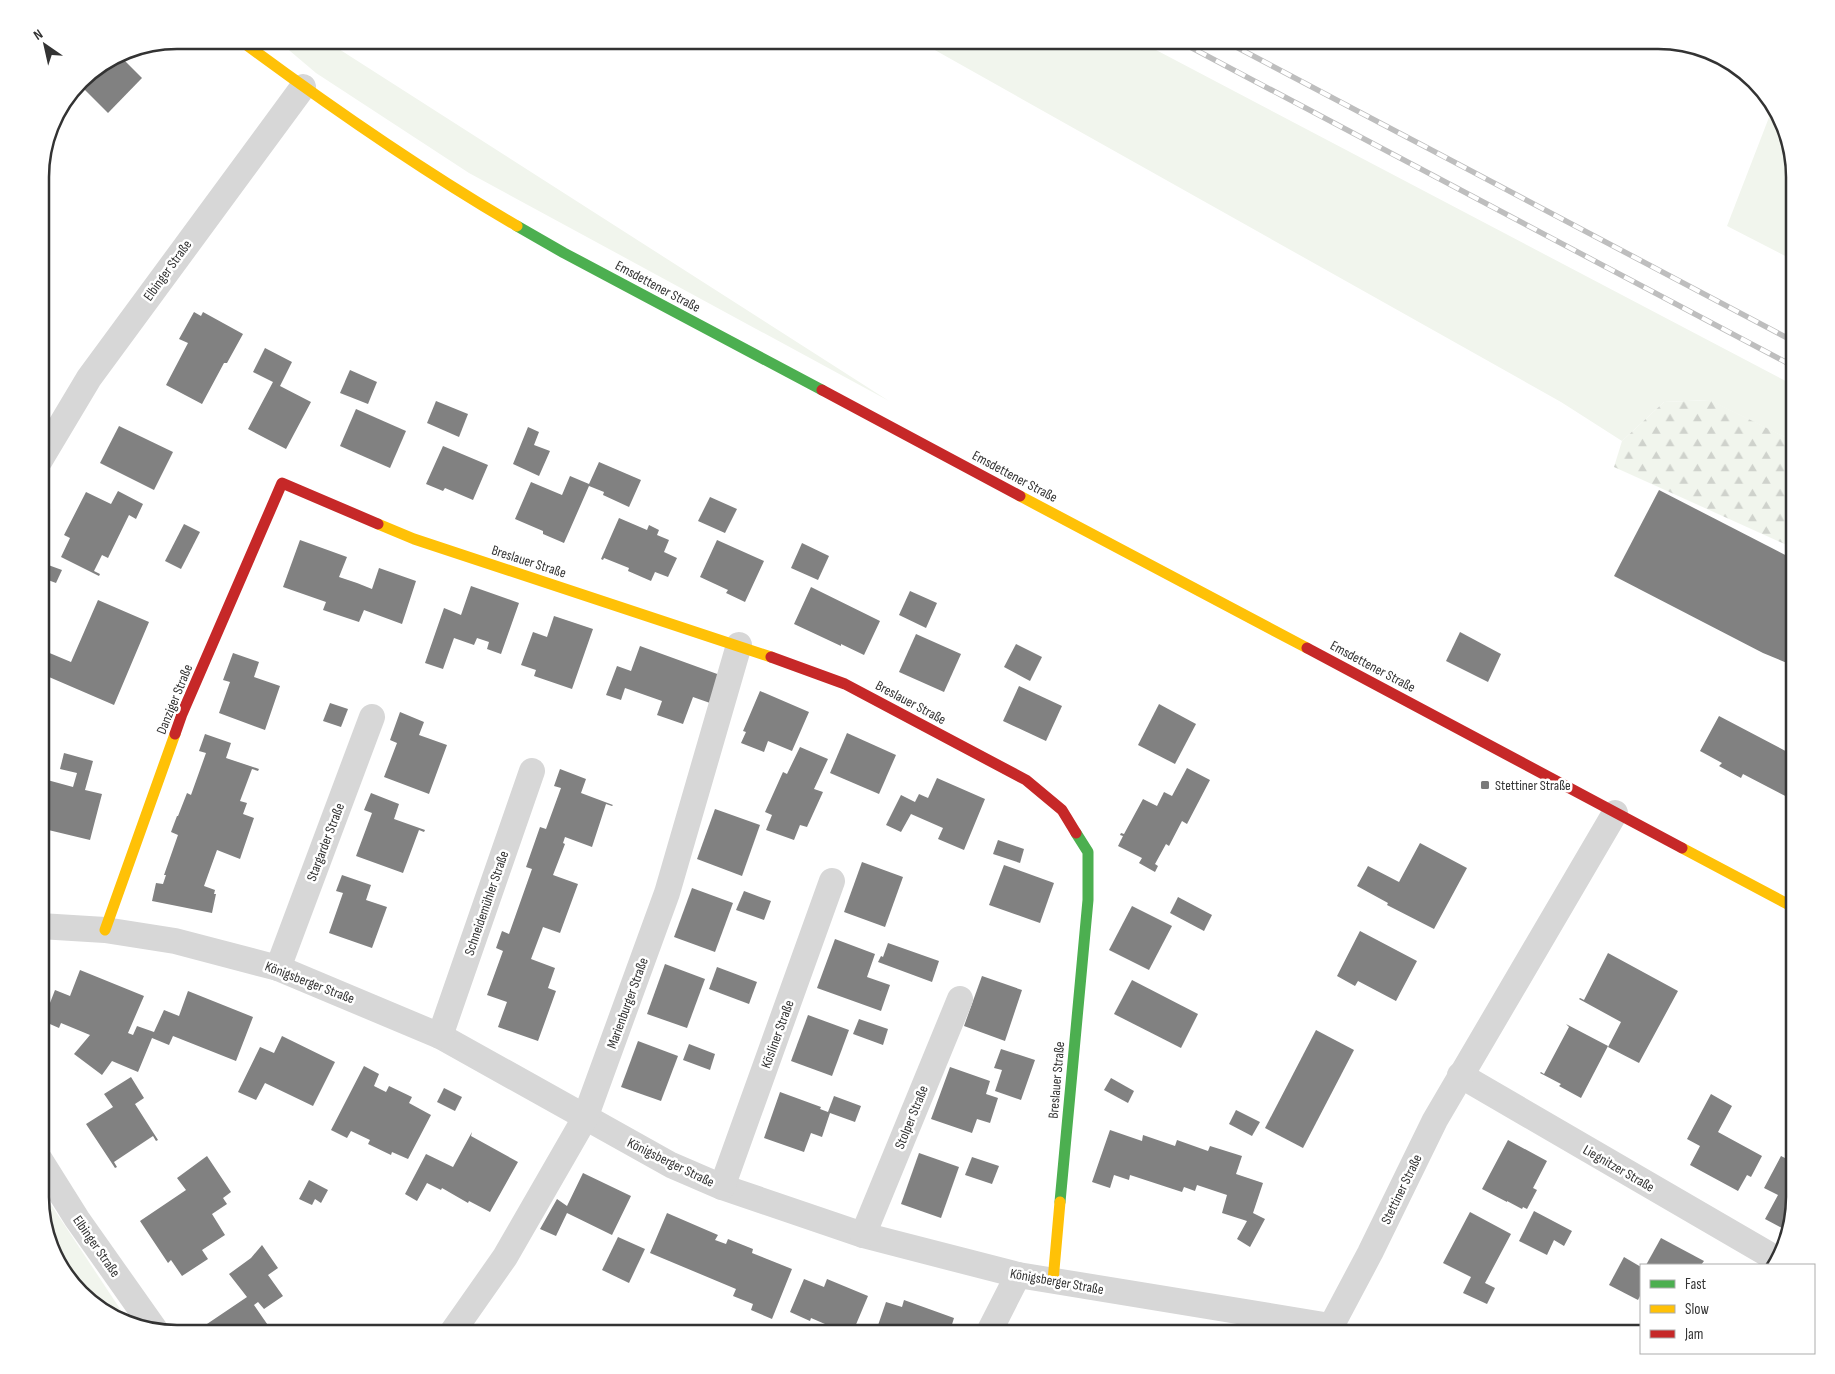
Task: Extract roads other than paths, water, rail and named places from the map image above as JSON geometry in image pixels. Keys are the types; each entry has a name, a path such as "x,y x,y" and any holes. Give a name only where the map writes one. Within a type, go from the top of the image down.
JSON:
{"street":[{"name":"Emsdettener Straße","path":"252,49 303,87 459,192 564,253 1615,814 1786,903"},
{"name":"Elbinger Straße","path":"49,445 89,378 303,87"},
{"name":"Breslauer Straße","path":"282,483 414,539 739,645 845,684 1026,780 1062,810 1088,852 1088,900 1053,1281"},
{"name":"Danziger Straße","path":"106,930 182,714 282,483"},
{"name":"Marienburger Straße","path":"457,1325 505,1257 585,1118 667,893 739,645"},
{"name":"Stargarder Straße","path":"278,968 372,717"},
{"name":"Schneidemühler Straße","path":"440,1036 532,771"},
{"name":"Stettiner Straße","path":"1332,1325 1435,1120 1615,814"},
{"name":"Kösliner Straße","path":"722,1187 832,881"},
{"name":"Königsberger Straße","path":"49,927 106,930 175,941 278,968 440,1036 671,1165 722,1187 863,1235 1018,1275 1301,1325"},
{"name":"Stolper Straße","path":"863,1235 960,998"},
{"name":"Liegnitzer Straße","path":"1460,1075 1772,1256"},
{"name":"Elbinger Straße","path":"49,1174 77,1219 150,1323"},
{"path":"993,1325 1018,1275"}],"railway":[{"path":"1194,49 1786,362"},
{"path":"1240,49 1786,337"}],"place":[{"name":"Stettiner Straße","path":"1485,785"}]}
